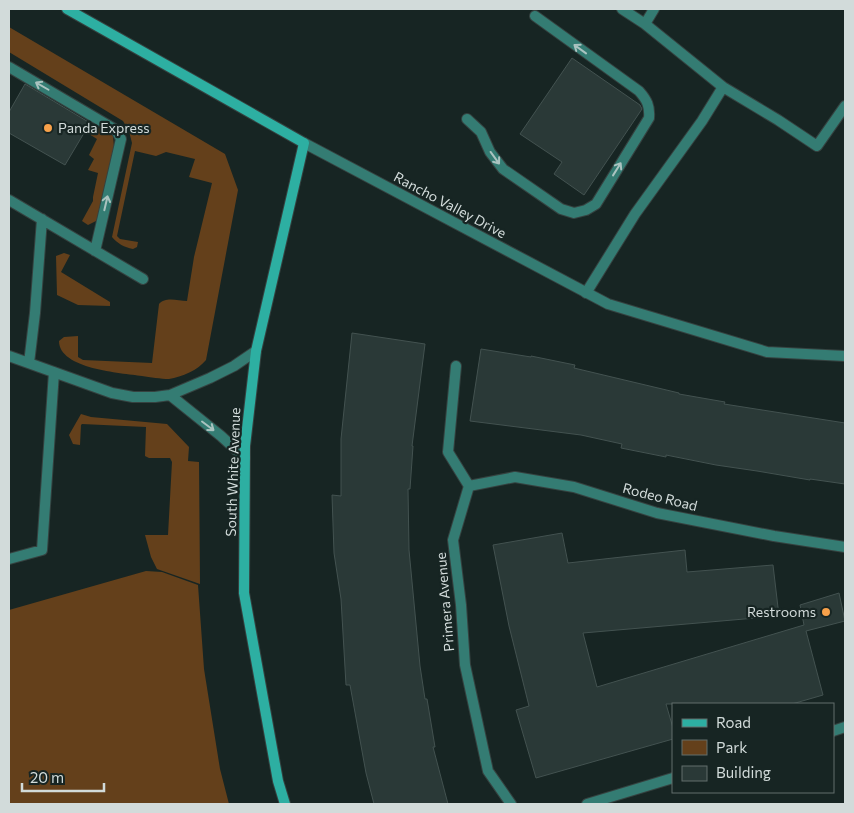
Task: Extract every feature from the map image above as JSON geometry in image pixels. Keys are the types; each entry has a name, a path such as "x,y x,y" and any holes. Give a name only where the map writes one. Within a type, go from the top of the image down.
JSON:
{"street":[{"name":"Rancho Valley Drive","path":"67,9 304,143 608,304 767,352 845,356"},
{"path":"622,9 645,24 723,87 817,146 845,106"},
{"path":"645,24 654,9"},
{"path":"467,119 481,132 490,152 503,169 561,209 574,213 586,210 596,204 649,118 647,99 535,16"},
{"path":"9,67 120,134 121,139 95,251"},
{"path":"586,293 635,214 702,121 723,87"},
{"name":"South White Avenue","path":"285,804 278,781 244,594 245,458 256,351 304,143"},
{"path":"9,200 143,279"},
{"path":"29,363 42,219"},
{"path":"9,356 112,393 133,397 170,395 234,366 256,351"},
{"path":"456,366 448,452 469,486"},
{"path":"9,559 42,550 54,372"},
{"path":"170,395 245,458"},
{"name":"Rodeo Road","path":"469,486 515,477 574,487 656,513 774,536 845,547"},
{"name":"Primera Avenue","path":"469,486 453,540 461,605 465,665 488,770 511,804"},
{"path":"586,804 672,778"}],"green space":[{"path":"9,27 225,154 238,190 206,360 199,367 184,375 166,379 93,368 69,358 62,350 59,341 64,337 78,336 78,357 83,360 152,363 159,304 165,300 187,301 194,257 212,183 189,177 195,159 166,152 156,156 135,151 117,236 120,239 138,242 137,247 133,249 117,242 112,237 132,143 129,131 123,121 9,52"},
{"path":"92,124 113,136 114,147 98,218 88,225 82,221 93,201 98,173 88,170 94,159 89,155 97,139 89,134"},
{"path":"64,253 70,255 61,272 110,302 110,306 78,305 57,295 56,256"},
{"path":"81,414 91,417 167,424 189,447 188,461 199,462 200,584 157,569 151,557 145,535 168,535 172,462 170,458 149,458 145,456 146,427 82,424 80,445 73,444 69,435"},
{"path":"146,571 162,572 198,585 204,669 220,769 229,804 9,804 9,610"}],"building":[{"path":"572,58 640,105 642,109 584,195 554,174 562,162 520,134"},
{"name":"Panda Express","path":"25,84 90,123 65,165 9,133 9,112"},
{"path":"352,333 425,344 412,446 410,489 408,489 409,550 425,699 427,699 435,747 433,747 448,804 374,804 366,773 350,685 346,685 341,599 334,553 332,495 341,496 341,439"},
{"path":"481,349 575,365 574,368 679,394 725,402 724,404 845,423 845,484 716,465 666,455 666,457 621,448 622,444 581,435 470,421"},
{"path":"562,533 568,563 685,550 687,572 773,565 779,616 583,633 597,687 804,625 800,605 839,593 845,621 806,631 823,695 795,703 666,704 672,725 672,739 536,778 516,710 529,706 509,626 493,545"}],"place":[{"name":"Panda Express","path":"48,128"},
{"name":"Restrooms","path":"826,612"}]}
